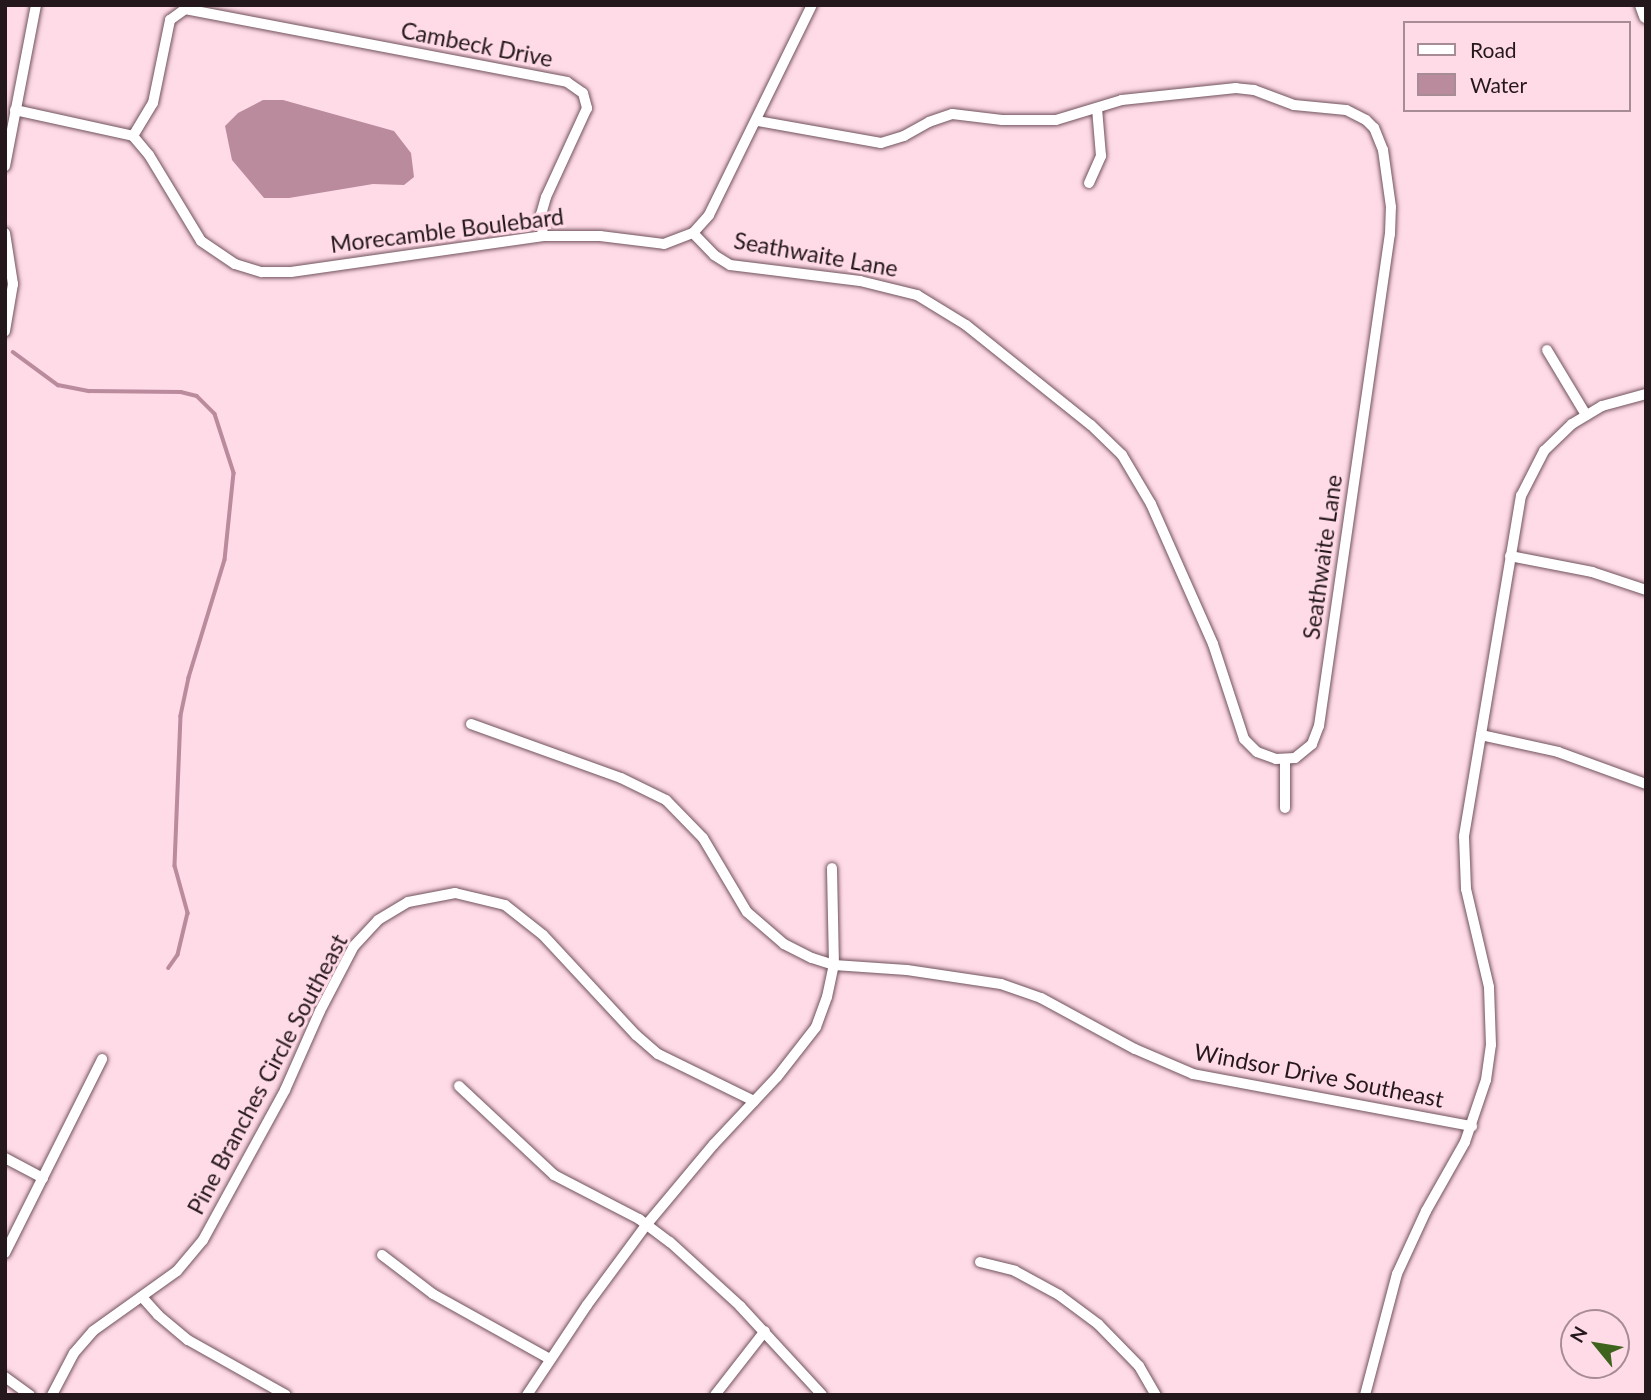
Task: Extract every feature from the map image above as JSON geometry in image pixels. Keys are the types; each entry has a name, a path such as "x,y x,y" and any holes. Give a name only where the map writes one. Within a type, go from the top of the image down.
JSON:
{"main road":[{"path":"1642,5 1646,16"}],"street":[{"path":"5,166 36,5"},
{"path":"693,233 709,215 812,5"},
{"name":"Cambeck Drive","path":"133,136 153,103 170,20 185,9 567,82 583,93 587,108 546,197 541,214 543,236"},
{"name":"Seathwaite Lane","path":"693,233 714,255 730,265 875,283 923,298 966,325 1091,425 1122,455 1151,504 1213,643 1244,739 1266,757 1285,759 1304,753 1317,736 1319,726 1391,234 1383,150 1374,128 1356,114 1294,105 1245,88 1122,100 1071,118 1040,121 952,114 940,117 904,136 881,143 757,121"},
{"path":"1089,183 1101,156 1097,108"},
{"path":"15,110 133,136"},
{"name":"Morecamble Boulebard","path":"133,136 149,155 192,230 222,257 249,269 291,272 543,236 600,236 656,245 693,233"},
{"path":"5,233 13,284 5,331"},
{"path":"1547,350 1586,415"},
{"path":"1365,1395 1397,1273 1421,1221 1472,1126 1486,1080 1491,1036 1485,962 1464,875 1466,826 1521,496 1534,466 1557,437 1586,415 1620,399 1646,394"},
{"path":"1510,556 1592,572 1646,590"},
{"name":"Windsor Drive Southeast","path":"471,724 621,778 666,800 703,838 737,900 758,924 784,944 834,965 918,972 1001,984 1041,998 1135,1049 1193,1074 1472,1126"},
{"path":"1481,735 1558,752 1646,784"},
{"path":"1284,808 1285,759"},
{"path":"527,1395 647,1224 794,1057 816,1027 827,997 834,965 832,868"},
{"name":"Pine Branches Circle Southeast","path":"52,1395 83,1340 102,1322 177,1271 213,1223 240,1167 285,1090 320,1012 354,946 390,910 422,897 455,893 488,898 517,912 543,935 636,1035 658,1054 754,1101"},
{"path":"5,1253 102,1059"},
{"path":"459,1086 554,1175 647,1224 682,1252 765,1331 822,1395"},
{"path":"5,1158 43,1178"},
{"path":"382,1255 449,1304 550,1359"},
{"path":"980,1262 1015,1271 1059,1295 1098,1324 1139,1366 1156,1395"},
{"path":"142,1297 158,1315 188,1340 286,1395"},
{"path":"715,1395 765,1331"},
{"path":"5,1377 30,1395"}],"water":[{"path":"263,100 283,100 394,131 411,153 414,177 404,185 373,184 289,198 264,198 232,160 225,126 238,113"}],"waterway":[{"path":"13,352 58,385 89,391 181,392 197,396 215,414 234,473 225,560 189,678 181,716 175,866 188,913 178,955 169,968"}]}
